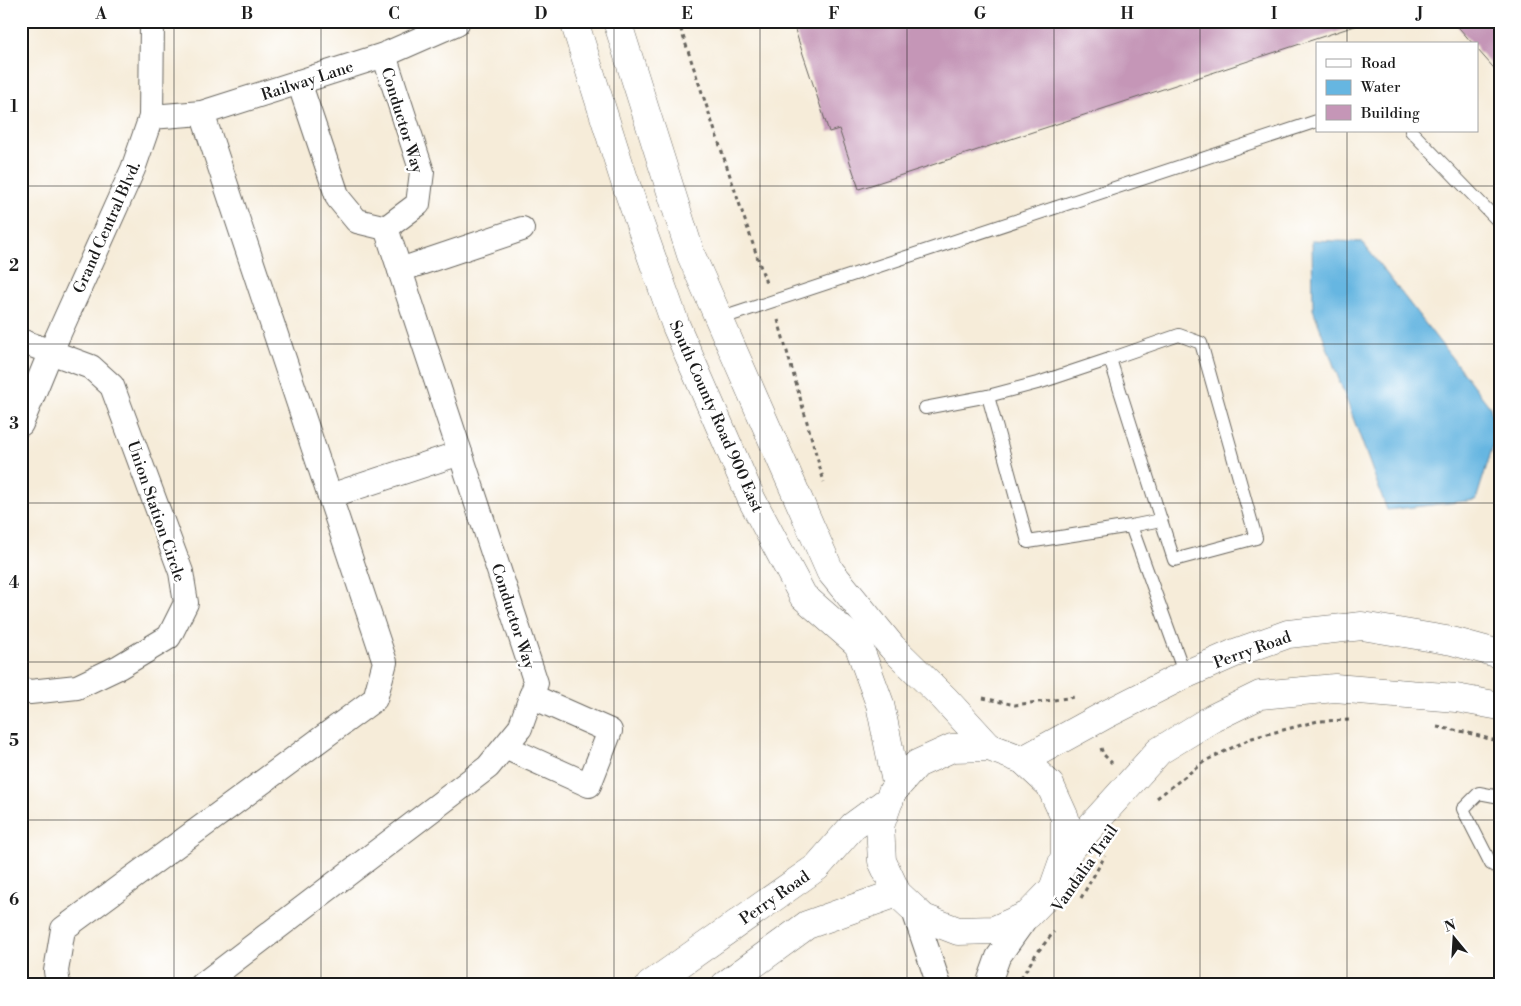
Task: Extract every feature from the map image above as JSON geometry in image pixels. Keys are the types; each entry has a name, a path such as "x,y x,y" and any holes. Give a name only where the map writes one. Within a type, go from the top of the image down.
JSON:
{"street":[{"name":"Grand Central Blvd.","path":"21,424 51,351 133,169 151,117 152,21"},
{"name":"South County Road 900 East","path":"574,21 624,178 676,326 752,500 803,596 858,644 880,704 893,793"},
{"path":"617,21 691,255 830,570 892,647 945,699 989,747"},
{"name":"Railway Lane","path":"151,117 202,113 384,56 457,23"},
{"name":"Conductor Way","path":"202,985 488,767 520,728 536,683 386,228 418,204 422,172 384,56"},
{"path":"299,82 338,198 357,221 386,228"},
{"path":"58,985 56,971 63,929 375,699 385,662 202,113"},
{"path":"400,270 522,228"},
{"name":"Union Station Circle","path":"21,341 91,367 112,386 181,572 186,603 170,637 119,667 77,687 30,692 21,690"},
{"path":"330,496 460,453"},
{"name":"Perry Road","path":"1024,760 1185,675 1235,653 1288,634 1362,626 1452,642 1500,654"},
{"name":"Perry Road","path":"893,793 880,826 882,861 905,901 924,918 958,931 994,930 1028,915 1053,889 1066,855 1159,751 1213,718 1260,695 1336,688 1456,698 1500,706"},
{"path":"505,747 589,785 610,731 531,696"},
{"name":"Perry Road","path":"650,985 816,867 853,826 893,793 917,764 952,748 989,747 1024,760 1050,785 1064,818 1066,855"},
{"path":"725,985 807,925 905,901 939,985"},
{"path":"988,985 998,957 1028,915"}],"lane":[{"path":"719,320 1316,121"},
{"path":"1412,132 1500,223"},
{"path":"925,408 988,396 1041,382 1179,335 1201,342 1256,538 1174,560 1110,360"},
{"path":"988,396 1028,542 1161,520"},
{"path":"1131,526 1185,675"},
{"path":"1500,797 1479,793 1463,809 1491,864 1500,869"}],"path":[{"path":"678,21 773,302 826,489"},
{"path":"977,697 1015,705 1085,696 1103,754 1150,803 1205,761 1252,738 1318,721 1357,720"},
{"path":"1430,726 1465,732 1500,742"},
{"name":"Vandalia Trail","path":"1078,902 1085,894 1108,850"},
{"name":"Vandalia Trail","path":"1016,985 1036,954 1054,932"}],"water":[{"path":"1312,240 1362,242 1490,407 1496,436 1476,500 1387,510 1313,309"}],"building":[{"path":"792,21 1367,22 859,189 839,129 829,132"},
{"path":"1453,21 1500,21 1500,75 1478,50 1478,42 1471,42"}]}
